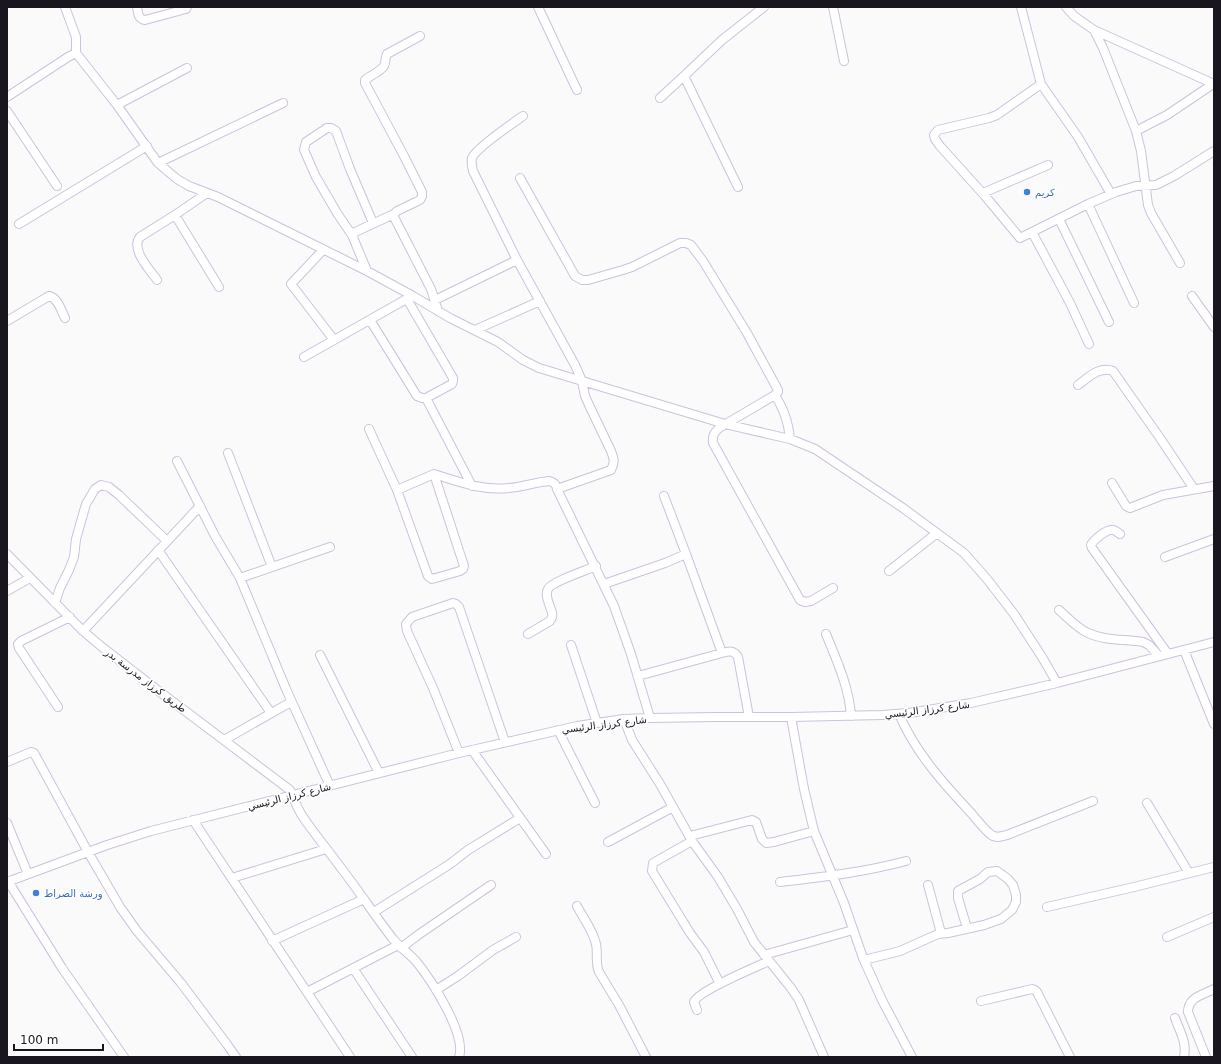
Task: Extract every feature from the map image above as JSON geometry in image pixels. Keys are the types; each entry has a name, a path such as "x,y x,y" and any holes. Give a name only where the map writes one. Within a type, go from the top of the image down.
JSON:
{"street":[{"path":"65,7 76,38 76,53 117,105 158,163 178,179 189,186 218,197 367,271 410,297 498,342 539,368 725,424 790,439 815,449 903,508 964,552 987,579 1026,631 1056,683"},
{"path":"137,7 139,17 142,20 145,20 186,9 187,7"},
{"path":"538,7 577,90"},
{"path":"660,98 726,37 764,7"},
{"path":"832,7 844,61"},
{"path":"1021,7 1041,84 1078,137 1111,194"},
{"path":"1066,7 1074,16 1094,30 1214,84"},
{"path":"1094,30 1103,48 1136,130 1141,151 1144,186 1148,205 1151,213 1180,263"},
{"path":"352,235 353,233 420,200 422,196 422,192 404,156 365,83 365,80 380,70 384,65 387,54 420,36"},
{"path":"7,97 76,53"},
{"path":"117,105 187,68"},
{"path":"684,76 738,187"},
{"path":"1041,84 997,115 938,130 934,135 940,146 983,193 1020,238 1111,194 1136,186 1156,185 1174,176 1214,151"},
{"path":"1136,130 1167,115 1214,84"},
{"path":"158,163 283,103"},
{"path":"7,111 57,186"},
{"path":"523,116 479,149 472,157 471,162 473,171 517,260 575,365 582,381 585,396 613,456 614,465 611,470 557,489"},
{"path":"367,271 352,235 316,177 304,150 306,142 326,128 331,128 336,132 373,223"},
{"path":"19,224 147,146"},
{"path":"983,193 1048,165"},
{"path":"520,178 575,276 582,280 593,279 627,269 680,243 691,245 703,261 747,333 778,388 778,392 775,395 725,424 715,432 712,438 713,443 800,600 805,602 811,601 833,588"},
{"path":"157,280 139,254 137,241 140,237 207,193"},
{"path":"1088,204 1134,303"},
{"path":"394,214 394,217 419,263 435,300 438,311"},
{"path":"175,215 219,287"},
{"path":"1059,219 1109,322"},
{"path":"1032,232 1070,304 1089,344"},
{"path":"323,250 291,284 334,340"},
{"path":"435,300 517,260"},
{"path":"7,321 49,296 54,297 57,301 65,318"},
{"path":"1192,296 1214,327"},
{"path":"304,357 410,297"},
{"path":"370,320 417,396 426,398 452,384 453,379 410,297"},
{"path":"475,330 540,301"},
{"path":"1078,385 1098,370 1104,369 1113,371 1194,489"},
{"path":"775,395 784,411 788,423 790,439"},
{"path":"426,398 472,486"},
{"path":"369,429 397,490 429,578 432,579 460,571 464,566 434,474"},
{"path":"228,453 272,567"},
{"path":"177,461 215,536 240,578 292,702 330,786"},
{"path":"397,490 434,474 472,486 487,488 509,488 549,481 556,484 557,489 596,566 614,606 638,676 650,718"},
{"path":"1112,483 1126,506 1130,508 1163,495 1214,486"},
{"path":"55,603 74,557 78,531 86,504 95,489 101,485 109,487 119,495 167,541"},
{"path":"664,496 722,653"},
{"path":"83,631 200,506"},
{"path":"1120,534 1114,530 1110,530 1093,541 1091,545 1092,548 1168,654"},
{"path":"889,570 937,533"},
{"path":"1165,557 1214,538"},
{"path":"240,578 330,548"},
{"path":"158,550 272,713"},
{"path":"604,584 686,554"},
{"name":"طريق كرزاز مدرسة بدر","path":"8,558 83,631 156,689 285,784 293,795 301,815 400,946 415,960 436,990 457,1031 460,1040 460,1057"},
{"path":"528,634 550,621 552,618 553,614 547,595 550,586 596,566"},
{"path":"7,591 30,578"},
{"path":"459,753 433,688 407,631 406,624 412,617 451,604 456,604 459,607 505,742"},
{"path":"1059,610 1077,627 1088,633 1097,637 1143,642 1149,645 1159,656"},
{"path":"58,707 19,648 18,644 21,641 70,617"},
{"path":"826,634 847,689 851,716"},
{"name":"شارع كرزاز الرئيسي","path":"7,882 88,852 151,831 459,753 558,730 597,723 650,718 851,716 899,714 946,708 1056,683 1214,642"},
{"path":"571,645 597,723"},
{"path":"1184,650 1214,724"},
{"path":"638,676 730,651 738,657 749,717"},
{"path":"320,655 378,774"},
{"path":"224,740 292,702"},
{"path":"899,714 905,728 924,758 960,802 993,836 998,837 1007,835 1093,801"},
{"path":"791,717 804,789 814,831 844,903 864,960 884,1004 912,1057"},
{"path":"624,720 632,740 691,838 718,876 754,942 799,1000 824,1057"},
{"path":"558,730 595,803"},
{"path":"472,750 546,854"},
{"path":"7,762 31,752 34,753 120,907 137,931 181,983 236,1057"},
{"path":"1147,803 1189,873"},
{"path":"608,842 673,807"},
{"path":"374,912 450,864 468,850 520,818"},
{"path":"193,820 350,1057"},
{"path":"720,984 704,952 690,933 652,871 653,863 691,838 752,820 756,822 763,841 766,843 814,831"},
{"path":"7,823 28,874"},
{"path":"232,878 326,849"},
{"path":"780,882 832,876 883,867 906,861"},
{"path":"1047,907 1214,867"},
{"path":"864,960 900,951 941,933 984,925 1001,920 1012,910 1016,902 1016,895 1013,885 1008,879 997,871 988,872 980,879 958,891 958,898 967,928"},
{"path":"7,882 62,968 124,1057"},
{"path":"307,992 400,946 491,885"},
{"path":"928,885 941,933"},
{"path":"272,940 364,899"},
{"path":"577,906 594,938 596,945 596,967 646,1057"},
{"path":"1167,937 1214,917"},
{"path":"697,1010 695,999 766,958 853,930"},
{"path":"436,990 493,950 516,937"},
{"path":"353,968 412,1057"},
{"path":"981,1001 1032,989 1035,990 1038,992 1070,1057"},
{"path":"1206,1057 1188,1012 1188,1007 1192,1000 1214,989"},
{"path":"1175,1018 1185,1043 1184,1057"}],"place":[{"name":"كريم","path":"1027,192"},
{"name":"ورشة الضراط","path":"36,893"}]}
